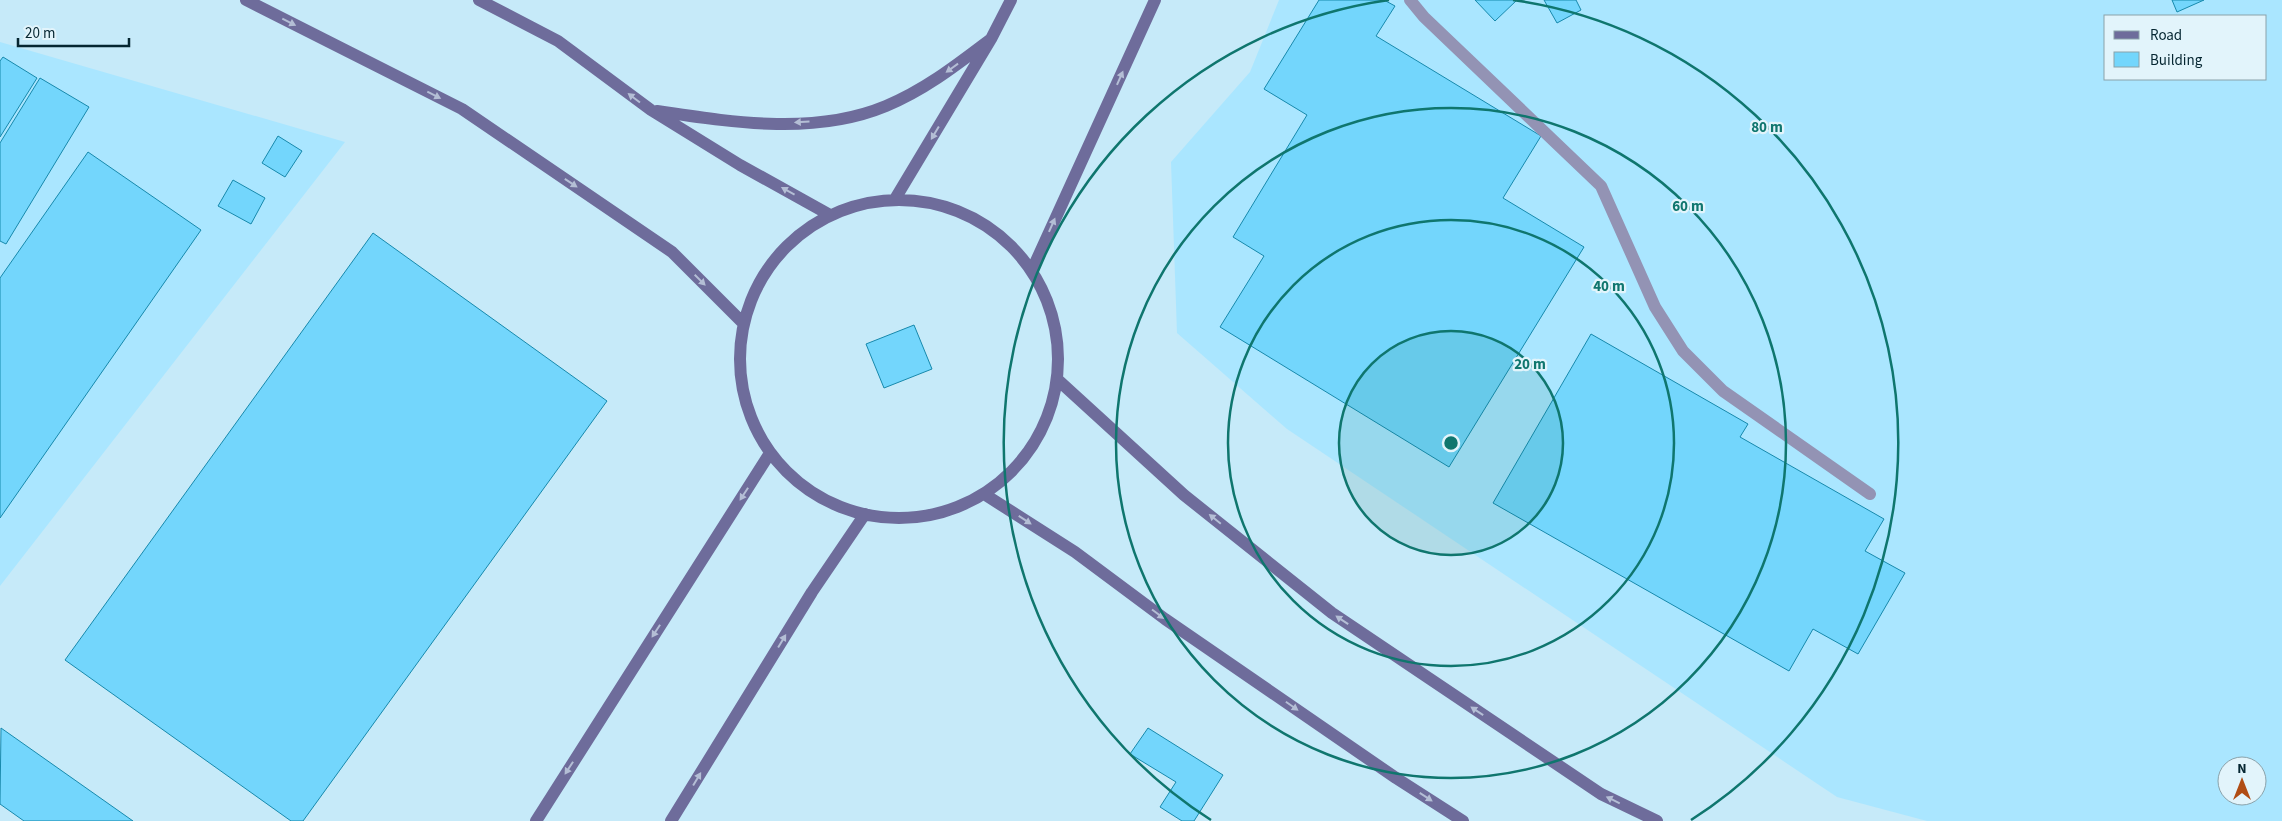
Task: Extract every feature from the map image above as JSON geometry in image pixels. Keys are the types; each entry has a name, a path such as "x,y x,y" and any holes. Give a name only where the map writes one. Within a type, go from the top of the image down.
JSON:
{"street":[{"path":"246,0 462,109 672,252 743,323"},
{"path":"479,0 558,41 651,110 740,165 830,215"},
{"path":"895,199 991,39 1011,0"},
{"path":"1032,270 1155,0"},
{"path":"651,110 730,122 756,123 834,120 861,115 886,106 933,81 991,39"},
{"path":"895,199 935,204 973,217 1006,240 1032,270 1050,304 1059,342 1058,380 1046,424 1020,464 984,494 947,511 906,518 865,514 828,502 796,481 770,453 753,424 742,391 739,357 743,323 755,290 774,259 800,234 830,215 862,204 895,199"},
{"path":"1058,380 1184,495 1332,613 1602,794 1657,821"},
{"path":"536,821 770,453"},
{"path":"984,494 1075,552 1165,619 1396,778 1463,821"},
{"path":"672,821 812,592 865,514"}],"lane":[{"path":"1410,0 1424,16 1601,186 1655,308 1682,351 1723,392 1870,494"}],"shaded area":[{"path":"1279,0 2282,0 2282,821 1927,821 1837,797 1287,429 1177,333 1171,162 1250,72"},
{"path":"0,42 345,142 0,586"}],"building":[{"path":"1319,0 1384,0 1395,6 1376,36 1541,136 1503,198 1584,247 1449,467 1220,327 1264,256 1233,237 1307,115 1264,89"},
{"path":"1475,0 1517,0 1495,21"},
{"path":"1544,0 1576,0 1581,10 1557,23"},
{"path":"2172,0 2204,0 2177,12"},
{"path":"3,57 37,78 0,137 0,61"},
{"path":"40,78 89,107 6,244 0,241 0,143"},
{"path":"278,136 302,151 285,177 262,163"},
{"path":"88,152 201,230 0,518 0,278"},
{"path":"233,180 265,198 251,224 218,206"},
{"path":"373,233 607,401 303,821 291,821 65,660"},
{"path":"914,325 932,369 884,388 866,344"},
{"path":"1591,334 1748,424 1740,437 1884,519 1865,551 1905,573 1858,654 1813,629 1789,671 1493,503"},
{"path":"1,728 133,821 24,821 0,804"},
{"path":"1148,728 1223,775 1194,821 1182,821 1160,807 1176,782 1130,754"}]}
